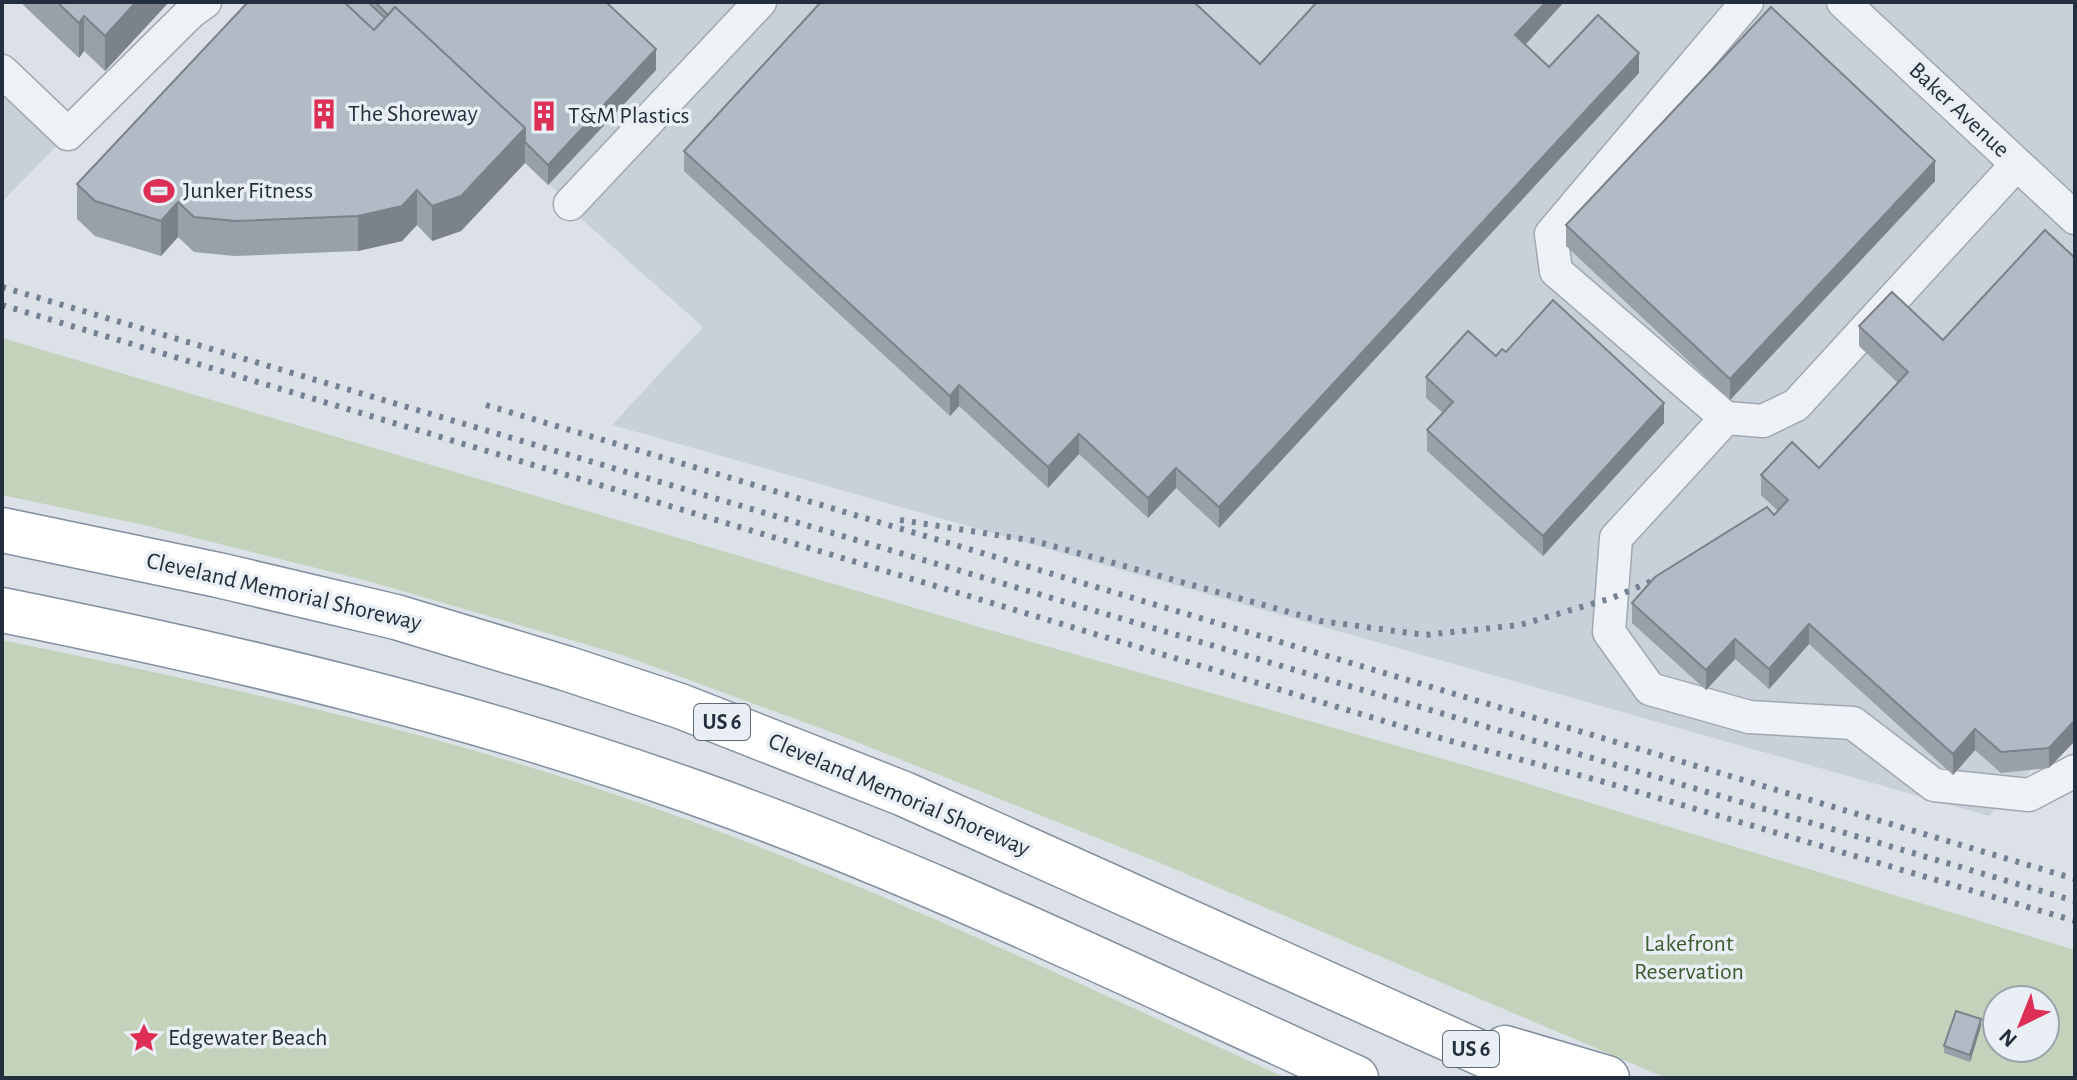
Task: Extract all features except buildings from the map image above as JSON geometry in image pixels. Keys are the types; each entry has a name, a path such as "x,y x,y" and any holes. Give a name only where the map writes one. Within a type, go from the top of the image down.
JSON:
{"highway":[{"name":"Cleveland Memorial Shoreway","path":"2,530 218,575 396,617 680,706 904,794 1536,1078"},
{"path":"2,610 349,686 509,731 680,787 843,849 965,900 1356,1078"},
{"path":"1407,1019 1607,1078"}],"street":[{"path":"2,71 68,134 191,12 205,2"},
{"path":"570,204 760,2"},
{"name":"Baker Avenue","path":"1843,2 2075,218"},
{"path":"1733,7 1551,234 1556,271 1726,418 1763,421 1796,405 2017,164"},
{"path":"1726,418 1616,538 1609,632 1650,689 1749,717 1853,723 1934,785 2029,795 2075,771"}],"shaded area":[{"name":"T&M Plastics","path":"353,2 760,2 570,204"},
{"path":"775,2 2075,2 2075,723 1989,816 612,425 703,327 579,217"},
{"path":"2,71 68,134 2,202"}],"green space":[{"name":"Lakefront Reservation","path":"2,338 986,629 1482,770 2075,950 2075,1078 1666,1078 1158,862 839,735 619,654 368,581 144,525 2,495"},
{"path":"2,640 316,709 472,750 625,798 877,894 1286,1078 2,1078"}],"railway":[{"path":"2,287 2075,901"},
{"path":"2,305 1447,740 1601,781 2075,921"},
{"path":"486,405 2075,879"},
{"path":"900,520 1035,541 1321,621 1425,635 1520,625 1612,598 1673,572"}],"place":[{"name":"The Shoreway","path":"324,114"},
{"name":"T&M Plastics","path":"544,116"},
{"name":"Junker Fitness","path":"159,191"},
{"name":"Edgewater Beach","path":"144,1038"}]}
